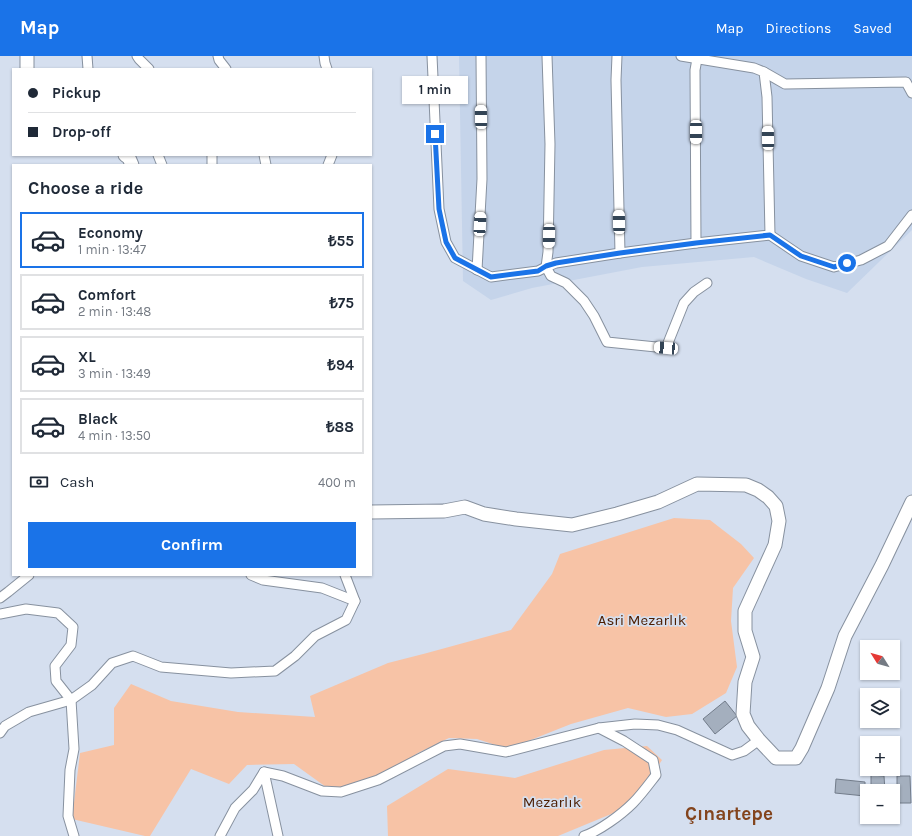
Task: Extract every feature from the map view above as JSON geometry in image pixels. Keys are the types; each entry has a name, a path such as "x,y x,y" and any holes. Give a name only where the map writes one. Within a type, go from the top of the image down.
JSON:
{"main road":[{"path":"27,56 27,68"},
{"path":"372,512 444,511 465,507 484,514 572,526 658,502 697,484 746,485 758,490 776,506 779,521 775,545 745,611 745,631 753,657 745,682 743,714 748,726 776,758 796,758 802,748 828,688 845,636 882,565 912,502"}],"street":[{"path":"87,56 88,68"},
{"path":"138,56 148,68"},
{"path":"218,56 219,60 225,68"},
{"path":"324,56 324,64 326,68"},
{"path":"432,56 439,209 444,235 446,242 455,258 491,277 538,271 546,266 556,263 620,253 770,235 801,256 834,267 861,260 888,246 912,215"},
{"path":"477,270 482,178 480,56"},
{"path":"547,56 550,144 548,252 546,266 551,276 566,283 584,301 594,316 607,342 666,348 684,303 694,292 707,284"},
{"path":"618,56 616,80 620,253"},
{"path":"681,56 754,68 785,84 906,82 912,93"},
{"path":"696,243 695,70 697,59"},
{"path":"764,72 770,235"},
{"path":"0,598 28,576"},
{"path":"253,576 263,580 322,588 355,601"},
{"path":"0,733 5,726 29,712 71,700 92,685 112,663 133,656 161,667 231,673 275,671 295,656 315,636 346,620 355,601 345,576"},
{"path":"0,614 26,609 58,613 73,627 71,644 55,666 56,681 71,700 74,749 70,770 68,816 74,836"},
{"path":"264,772 283,776 322,791 341,792 378,780 444,746 460,744 506,752 599,728 635,724 658,725 677,730 732,755 744,751 759,740"},
{"path":"584,836 613,820 633,803 656,775 653,760 624,741 599,728"},
{"path":"220,836 235,808 253,790 264,772"},
{"path":"264,772 278,836"}],"shaded area":[{"path":"459,56 912,56 912,230 847,293 806,279 754,257 642,267 532,288 491,300 463,281"}],"green space":[{"name":"Asri Mezarlık","path":"674,518 710,520 741,544 754,558 733,588 731,621 737,667 726,693 692,714 666,717 628,708 571,724 508,749 477,739 449,738 418,753 377,779 344,788 326,787 294,764 247,765 229,784 191,769 150,836 72,819 80,753 114,745 114,708 131,684 171,701 238,712 315,717 310,696 388,663 511,630 552,574 560,554"},
{"name":"Mezarlık","path":"647,746 662,760 645,786 616,812 558,836 388,836 387,806 448,769 515,778 604,750"}],"building":[{"path":"725,701 737,716 715,734 703,719"},
{"path":"871,776 884,776 885,784 871,784"},
{"path":"897,776 910,776 911,803 900,803 900,784 897,784"},
{"path":"836,779 865,782 865,784 860,784 860,796 835,793"}],"district":[{"name":"Çınartepe","path":"729,814"}],"route":[{"path":"435,134 439,209 446,242 455,258 491,277 538,271 546,266 556,263 620,253 770,235 801,256 834,267 847,263"}]}
